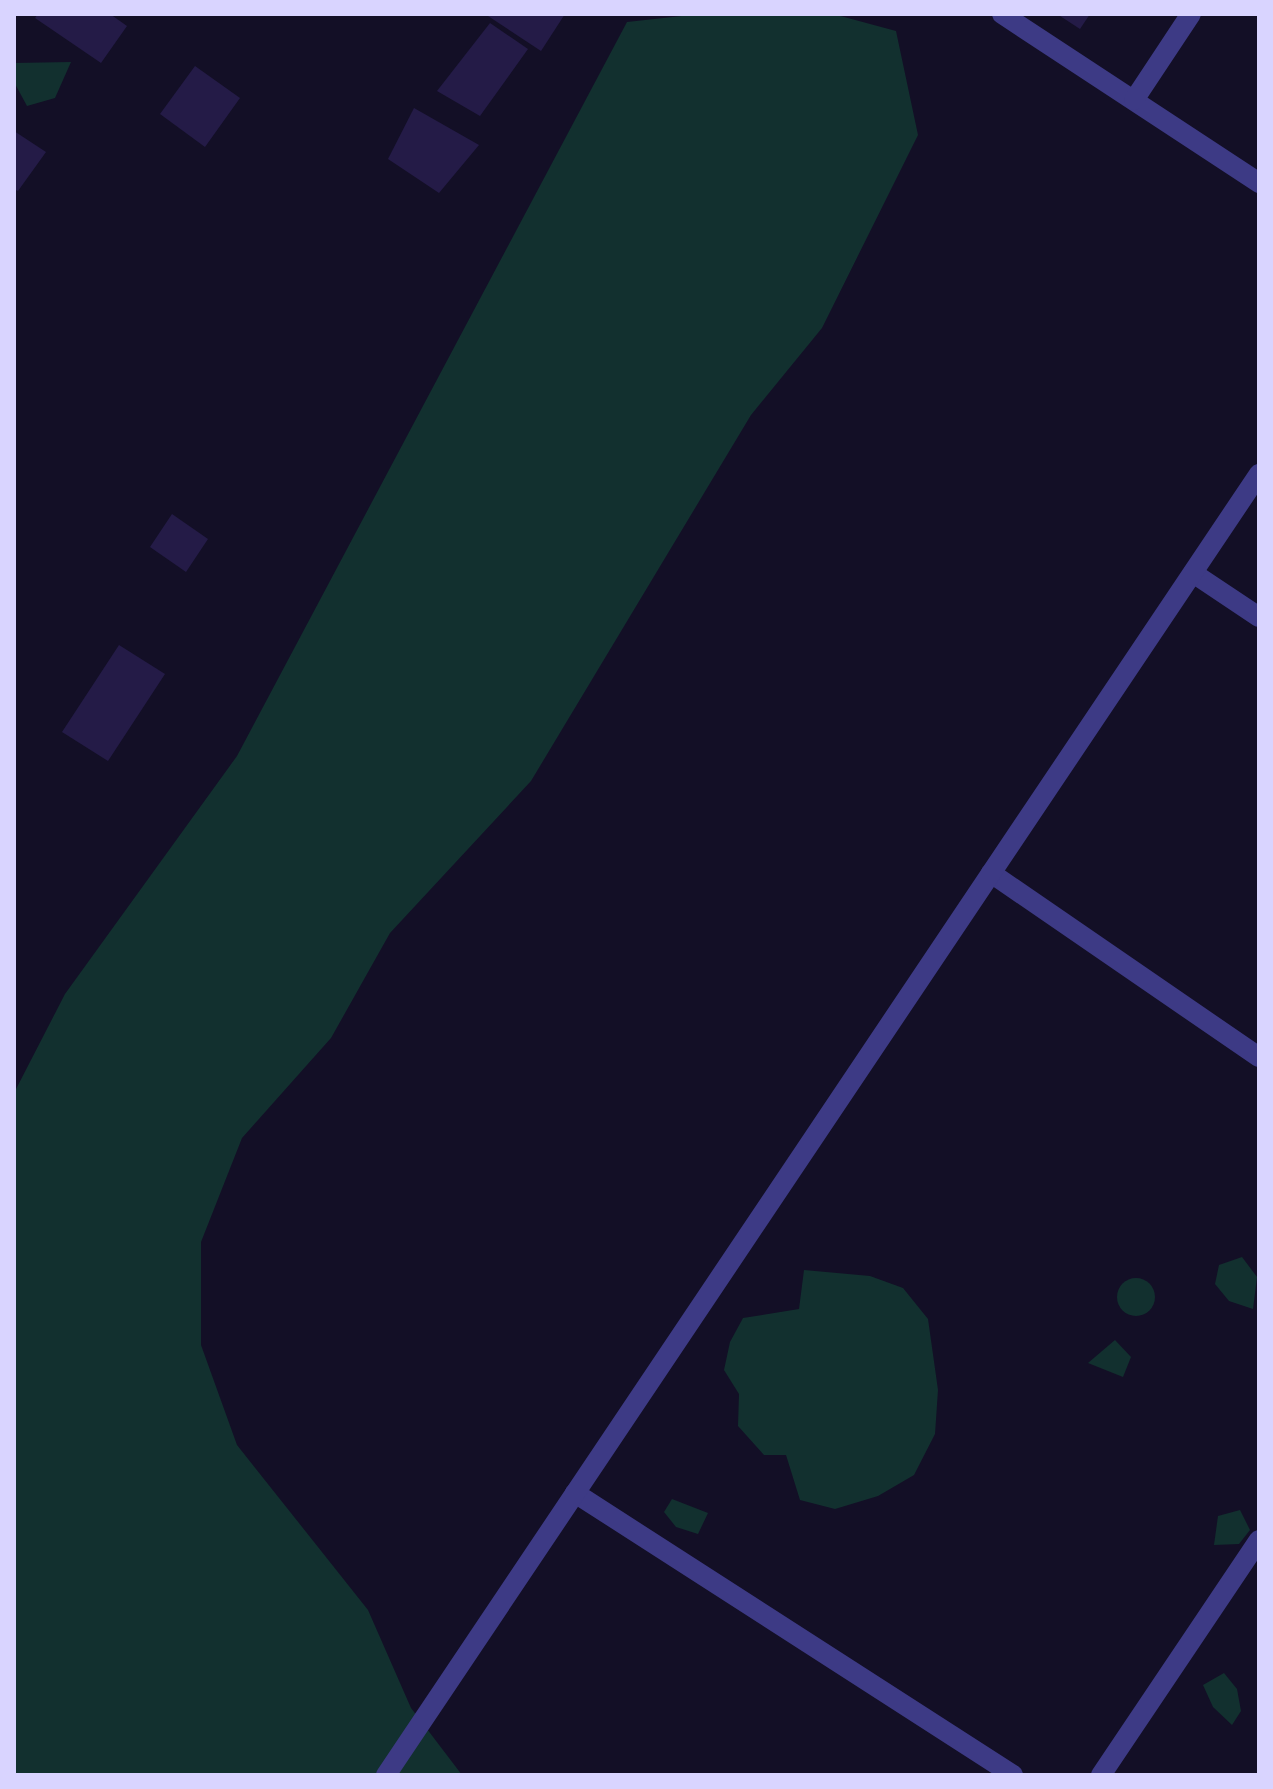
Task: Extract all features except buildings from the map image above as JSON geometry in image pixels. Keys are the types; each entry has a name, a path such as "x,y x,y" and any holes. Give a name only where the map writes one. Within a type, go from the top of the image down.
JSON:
{"street":[{"path":"1002,14 1259,183"},
{"path":"1134,100 1191,14"},
{"path":"386,1775 1259,474"},
{"path":"1193,573 1259,617"},
{"path":"991,873 1259,1057"},
{"path":"575,1493 1013,1775"},
{"path":"1101,1775 1259,1540"}],"green space":[{"path":"700,14 833,14 896,31 918,135 822,328 751,415 531,781 390,933 331,1038 242,1138 201,1242 201,1345 237,1445 368,1610 411,1708 462,1775 14,1775 14,1093 65,994 237,756 627,22"},
{"path":"71,62 55,98 27,106 14,82 14,63"},
{"path":"1242,1257 1257,1277 1253,1309 1229,1301 1215,1284 1219,1265"},
{"path":"804,1270 870,1276 903,1288 928,1319 938,1390 935,1434 914,1475 878,1496 835,1509 800,1500 786,1455 764,1455 738,1426 739,1394 724,1370 730,1342 743,1318 799,1309"},
{"path":"1136,1278 1149,1284 1155,1297 1149,1310 1136,1316 1123,1310 1117,1297 1123,1284"},
{"path":"1115,1340 1131,1357 1123,1377 1088,1363"},
{"path":"672,1499 708,1513 698,1534 676,1527 664,1512"},
{"path":"1240,1510 1250,1530 1239,1544 1214,1545 1218,1516"},
{"path":"1224,1673 1237,1689 1241,1711 1232,1725 1213,1707 1203,1685"}]}
